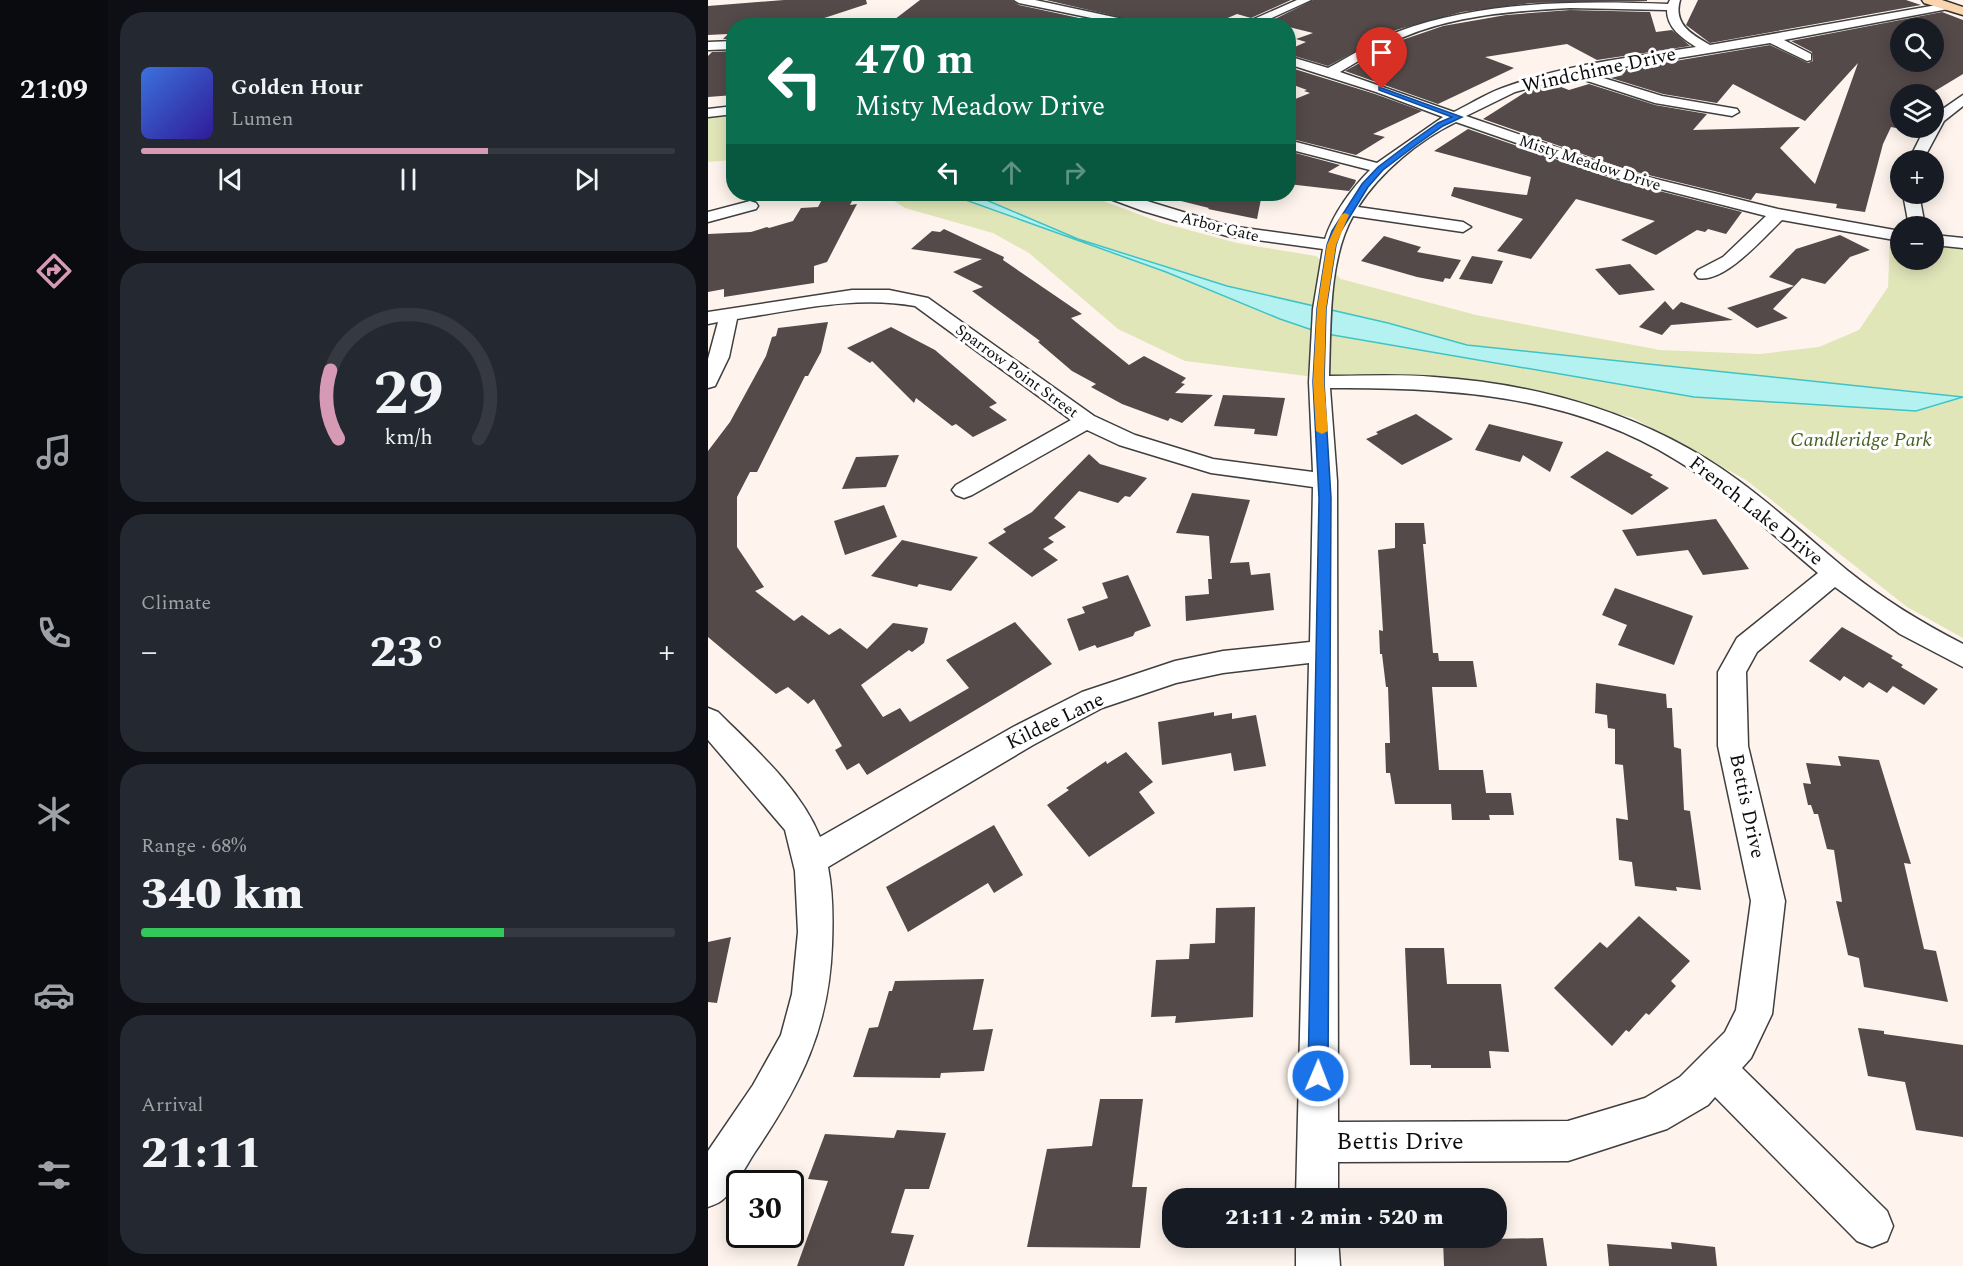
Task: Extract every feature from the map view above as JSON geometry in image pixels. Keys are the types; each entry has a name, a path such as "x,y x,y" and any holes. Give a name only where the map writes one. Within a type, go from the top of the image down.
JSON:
{"street":[{"path":"1019,0 1111,18"},
{"path":"1262,18 1306,0"},
{"path":"1331,72 1401,34 1457,17 1502,10 1674,3 1671,14 1674,24 1683,33 1708,49"},
{"path":"1079,18 1114,5"},
{"name":"Windchime Drive","path":"1317,1188 1325,481 1318,382 1322,309 1336,231 1364,185 1380,168 1440,124 1459,117 1510,89 1571,72 1772,39 1946,6"},
{"path":"1824,16 1850,25"},
{"path":"1772,39 1807,57"},
{"path":"708,46 726,45"},
{"name":"Misty Meadow Drive","path":"1296,62 1331,72 1523,142 1622,175 1778,214 1890,234"},
{"path":"1571,72 1660,100 1732,112"},
{"path":"1944,114 1963,99"},
{"path":"708,114 726,111"},
{"path":"1296,146 1380,168"},
{"name":"Arbor Gate","path":"1130,201 1227,231 1332,245"},
{"path":"708,217 750,206"},
{"path":"1348,210 1463,228"},
{"path":"1704,274 1729,261 1778,214"},
{"path":"1944,241 1963,243"},
{"name":"Sparrow Point Street","path":"718,316 852,296 889,296 921,302 1086,421 1126,440 1211,466 1325,481"},
{"path":"708,382 719,358 726,331 718,316"},
{"name":"French Lake Drive","path":"1318,382 1434,383 1485,388 1557,403 1630,428 1674,449 1714,473 1859,593 1908,625 1963,656"},
{"path":"964,490 1086,421"},
{"name":"Bettis Drive","path":"1317,1142 1568,1141 1653,1115 1694,1091 1738,1045 1754,1014 1768,901 1733,746 1732,672 1747,645 1835,573"},
{"name":"Kildee Lane","path":"811,859 1023,736 1092,700 1175,672 1223,662 1324,651"},
{"path":"708,720 766,782 798,823 811,859 816,913 812,982 797,1041 764,1102 708,1186"},
{"path":"1715,1069 1872,1226"},
{"path":"1317,1248 1318,1266"}],"green space":[{"path":"726,114 726,161 708,162 708,116"},
{"name":"Candleridge Park","path":"894,201 1104,201 1159,222 1237,243 1316,256 1341,279 1476,315 1660,350 1760,354 1819,347 1859,330 1888,287 1890,240 1890,270 1944,270 1944,246 1963,248 1963,638 1907,607 1746,480 1633,418 1524,388 1355,382 1185,361 1118,329 1029,253 993,233 905,208"}],"water":[{"path":"968,201 988,201 1078,239 1227,286 1388,323 1467,345 1963,397 1916,411 1694,397 1321,333 1280,319 1166,272"}],"building":[{"path":"784,0 866,0 867,4 824,18 726,18 726,34 708,35 708,6"},
{"path":"920,0 1012,0 1019,5 1079,18 896,18"},
{"path":"1046,0 1291,0 1251,18 1237,14 1228,18 1123,18"},
{"path":"1313,0 1647,0 1531,3 1462,12 1396,30 1328,66 1296,56 1296,46 1306,42 1296,39 1313,33 1296,29 1296,18 1277,18"},
{"path":"1698,0 1906,0 1921,5 1710,43 1686,25"},
{"path":"1570,10 1650,12 1656,32 1672,30 1690,46 1597,60 1567,44 1485,57 1514,68 1438,104 1345,71 1402,40 1443,26 1506,15"},
{"path":"1942,12 1963,20 1963,74 1944,86 1890,84 1890,129 1883,144 1865,212 1836,208 1837,204 1756,193 1751,200 1628,170 1483,119 1527,91 1553,84 1569,90 1589,84 1655,105 1707,114 1693,130 1800,127 1780,148 1815,184 1858,63 1805,121 1733,84 1717,103 1663,94 1611,78 1623,75 1616,71 1770,45 1808,63 1813,61 1812,52 1791,41 1890,22 1890,72 1944,72 1944,18 1911,18"},
{"path":"726,51 726,96 708,97 708,56 712,52"},
{"path":"1296,69 1422,111 1373,134 1385,137 1356,155 1296,140 1296,99 1310,93 1304,91 1307,90 1296,86"},
{"path":"1468,129 1616,180 1742,212 1726,234 1708,229 1705,232 1697,230 1656,255 1621,240 1655,221 1576,199 1531,259 1497,251 1523,219 1451,196 1454,187 1527,195 1531,177 1434,151"},
{"path":"1296,153 1340,165 1328,172 1356,180 1349,191 1296,185"},
{"path":"821,201 852,201 850,205 857,204 827,262 814,266 814,283 724,297 724,289 708,292 708,234 751,232 769,228 793,221 801,208 818,207"},
{"path":"1181,201 1261,201 1257,219"},
{"path":"944,229 1004,257 1003,260 1082,314 1071,318 1129,365 1144,356 1186,378 1181,383 1185,384 1175,393 1213,395 1182,423 1170,418 1168,421 1122,404 1091,387 1096,384 1072,371 1038,342 1040,341 972,291 983,287 953,272 982,259 911,249 932,231 940,232"},
{"path":"1840,235 1870,250 1850,257 1825,284 1802,278 1773,309 1788,318 1757,328 1727,308 1794,286 1769,277 1796,249"},
{"path":"1384,236 1421,247 1417,252 1461,260 1450,279 1445,278 1443,282 1361,261"},
{"path":"1472,256 1503,261 1492,284 1459,279"},
{"path":"1630,264 1655,290 1619,295 1595,269"},
{"path":"1665,301 1673,310 1681,302 1733,320 1671,325 1662,335 1639,327"},
{"path":"828,322 821,352 808,376 805,376 757,472 750,472 737,497 737,547 764,587 755,591 794,621 802,615 829,635 840,628 867,649 893,623 928,628 924,643 912,652 909,650 861,685 883,717 900,708 910,722 969,688 946,660 1015,622 1052,664 867,775 859,763 847,770 835,750 842,746 814,699 808,704 788,687 776,694 708,637 708,451 730,422 766,356 772,337 776,336 778,328"},
{"path":"891,327 935,350 997,403 989,407 1007,420 973,437 956,424 952,426 916,398 914,403 872,361 870,363 847,348"},
{"path":"1223,395 1285,398 1277,436 1254,434 1255,429 1214,426"},
{"path":"1416,414 1453,439 1402,465 1366,439 1378,434 1376,432"},
{"path":"1489,424 1563,442 1550,472 1523,455 1520,462 1475,450"},
{"path":"1607,451 1653,475 1650,477 1669,488 1632,515 1570,477"},
{"path":"1089,454 1100,464 1147,478 1130,497 1125,496 1118,503 1079,491 1054,518 1066,527 1048,538 1054,542 1043,549 1058,560 1032,577 988,543 1006,532 1003,529 1032,512"},
{"path":"899,455 886,487 842,489 856,457"},
{"path":"1192,493 1250,500 1230,563 1249,562 1251,575 1270,573 1274,610 1186,621 1185,596 1209,594 1208,579 1212,579 1209,536 1176,533"},
{"path":"884,505 897,537 845,555 834,521"},
{"path":"1716,519 1749,569 1703,575 1688,550 1637,556 1622,530"},
{"path":"1395,523 1424,523 1426,544 1423,544 1433,653 1438,653 1439,661 1473,661 1477,687 1432,687 1439,770 1483,770 1486,793 1511,793 1514,815 1489,815 1490,820 1452,820 1451,804 1395,804 1390,773 1386,773 1385,743 1390,743 1388,687 1386,687 1382,654 1380,654 1379,630 1383,631 1378,550 1395,548"},
{"path":"902,540 978,557 951,591 919,584 917,587 871,576"},
{"path":"1128,575 1151,626 1135,632 1133,636 1097,648 1095,645 1079,651 1067,619 1085,613 1082,607 1108,598 1102,583"},
{"path":"1615,588 1693,616 1674,665 1618,645 1627,625 1602,615"},
{"path":"1842,627 1893,656 1891,658 1903,665 1901,667 1938,689 1924,705 1893,686 1887,693 1869,682 1863,688 1844,676 1840,681 1809,661"},
{"path":"1596,683 1666,694 1667,708 1672,708 1674,747 1681,749 1684,810 1690,811 1701,890 1676,887 1677,891 1635,886 1632,862 1619,860 1616,818 1628,820 1623,765 1615,764 1615,729 1608,728 1607,715 1595,713"},
{"path":"1214,712 1214,716 1232,713 1232,719 1256,715 1266,766 1234,771 1231,753 1162,765 1158,722"},
{"path":"1126,752 1153,782 1139,792 1155,813 1089,857 1047,805 1069,790 1066,788 1106,761 1107,764"},
{"path":"1838,756 1879,760 1911,864 1904,863 1924,949 1936,951 1948,1002 1864,987 1859,958 1848,955 1836,901 1842,902 1834,850 1827,849 1818,814 1814,814 1811,805 1808,805 1803,783 1811,784 1806,763 1841,766"},
{"path":"994,825 1023,875 994,893 988,883 908,932 886,887"},
{"path":"1255,907 1253,1017 1175,1023 1176,1016 1151,1017 1156,960 1189,959 1190,944 1215,943 1216,908"},
{"path":"1639,916 1690,961 1671,981 1676,986 1649,1015 1646,1013 1612,1046 1554,988 1600,942 1607,948"},
{"path":"731,937 717,1003 708,1002 708,942"},
{"path":"1405,948 1444,948 1447,984 1501,984 1509,1052 1489,1051 1491,1068 1431,1068 1431,1065 1410,1065"},
{"path":"984,979 973,1030 993,1029 984,1071 941,1073 940,1078 853,1077 869,1028 878,1027 889,991 892,991 895,981"},
{"path":"1858,1028 1963,1045 1963,1137 1916,1130 1905,1082 1868,1076"},
{"path":"1100,1099 1143,1099 1132,1187 1147,1187 1140,1248 1027,1247 1047,1149 1092,1146"},
{"path":"897,1130 946,1133 929,1189 905,1189 891,1233 914,1235 904,1266 797,1266 828,1181 808,1179 825,1134 894,1138"},
{"path":"1543,1238 1547,1266 1444,1266 1443,1248 1507,1248 1507,1239"},
{"path":"1671,1242 1715,1247 1717,1266 1609,1266 1607,1244 1672,1249"}],"slow traffic":[{"path":"1322,431 1318,382 1322,309 1332,245 1336,231 1345,215"}],"route":[{"path":"1318,1076 1325,498 1318,382 1322,309 1336,231 1364,185 1380,168 1440,124 1459,117 1382,89"}]}
